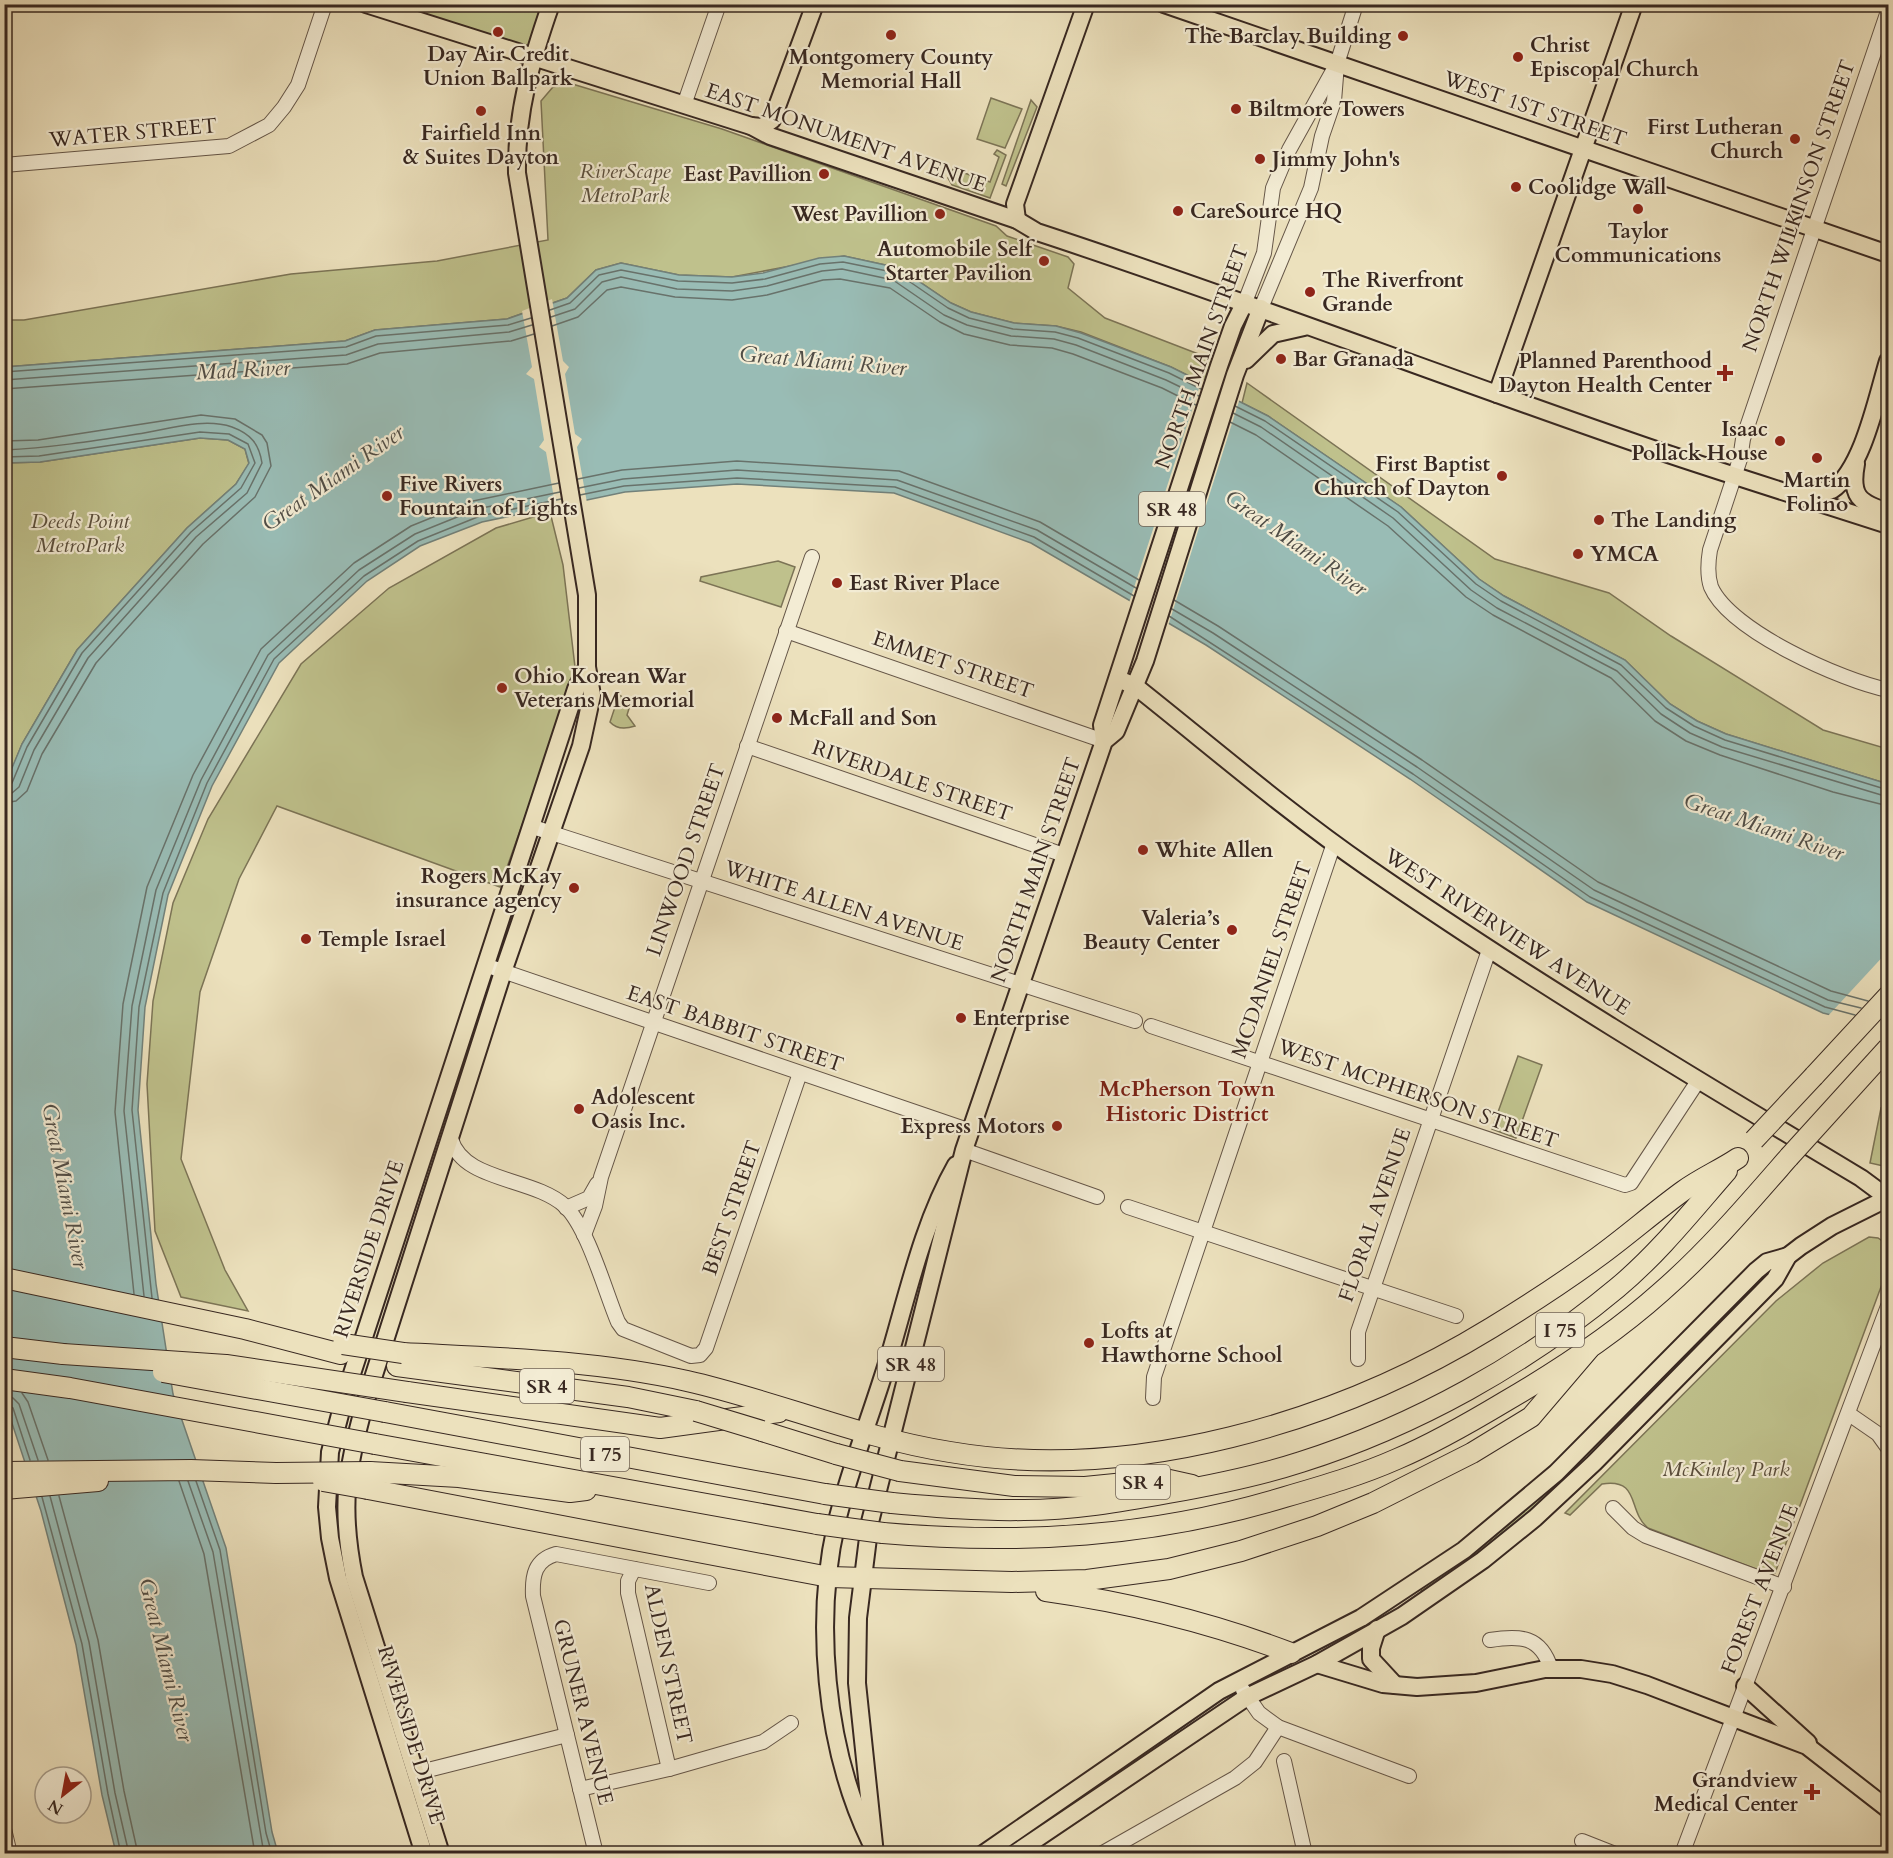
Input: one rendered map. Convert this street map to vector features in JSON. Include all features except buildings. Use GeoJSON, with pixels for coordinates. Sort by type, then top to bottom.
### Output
{"type":"FeatureCollection","features":[{"type":"Feature","properties":{"kind":"highway","name":"I 75"},"geometry":{"type":"LineString","coordinates":[[4,1347],[63,1354],[825,1494],[892,1503],[1024,1510],[1129,1501],[1200,1487],[1303,1462],[1431,1409],[1523,1357],[1617,1288],[1652,1256],[1754,1140],[1888,996]]}},
{"type":"Feature","properties":{"kind":"highway","name":"I 75"},"geometry":{"type":"LineString","coordinates":[[4,1379],[70,1388],[817,1524],[883,1533],[968,1539],[1053,1538],[1114,1533],[1226,1515],[1327,1486],[1399,1458],[1489,1411],[1589,1349],[1663,1291],[1729,1225],[1888,1048]]}},
{"type":"Feature","properties":{"kind":"highway"},"geometry":{"type":"LineString","coordinates":[[4,1278],[400,1360],[541,1361],[621,1369],[688,1382],[892,1440],[950,1452],[1009,1460],[1057,1462],[1157,1452],[1235,1435],[1348,1400],[1489,1330],[1600,1256],[1688,1187],[1738,1158]]}},
{"type":"Feature","properties":{"kind":"highway"},"geometry":{"type":"LineString","coordinates":[[369,1481],[829,1577],[863,1580],[1012,1582],[1087,1580],[1169,1569],[1241,1551],[1332,1520],[1433,1473],[1530,1417],[1589,1349]]}},
{"type":"Feature","properties":{"kind":"highway"},"geometry":{"type":"LineString","coordinates":[[63,1354],[226,1365],[660,1428],[772,1412],[796,1413]]}},
{"type":"Feature","properties":{"kind":"highway","name":"SR 4"},"geometry":{"type":"LineString","coordinates":[[400,1360],[628,1397],[696,1412],[900,1472],[1014,1486],[1085,1487],[1165,1479],[1200,1487]]}},
{"type":"Feature","properties":{"kind":"highway"},"geometry":{"type":"LineString","coordinates":[[4,1472],[191,1470],[276,1473],[369,1481],[459,1478],[570,1492],[613,1488]]}},
{"type":"Feature","properties":{"kind":"highway"},"geometry":{"type":"LineString","coordinates":[[4,1489],[122,1479],[191,1470]]}},
{"type":"Feature","properties":{"kind":"highway"},"geometry":{"type":"LineString","coordinates":[[1012,1582],[1027,1589],[1113,1601],[1177,1615],[1237,1633],[1291,1653]]}},
{"type":"Feature","properties":{"kind":"main road","name":"EAST MONUMENT AVENUE"},"geometry":{"type":"LineString","coordinates":[[366,4],[751,126],[770,136],[1017,220],[1037,232],[1253,305],[1305,327],[1735,476],[1888,525]]}},
{"type":"Feature","properties":{"kind":"main road","name":"RIVERSIDE DRIVE"},"geometry":{"type":"LineString","coordinates":[[441,1854],[354,1576],[347,1537],[346,1482],[350,1454],[365,1403],[503,972],[552,834],[588,720],[592,695],[587,667],[588,615],[583,575],[526,239],[517,173],[517,130],[524,91],[551,4]]}},
{"type":"Feature","properties":{"kind":"main road"},"geometry":{"type":"LineString","coordinates":[[751,126],[762,127],[772,120],[815,4]]}},
{"type":"Feature","properties":{"kind":"main road"},"geometry":{"type":"LineString","coordinates":[[1017,220],[1015,204],[1086,4]]}},
{"type":"Feature","properties":{"kind":"main road","name":"WEST 1ST STREET"},"geometry":{"type":"LineString","coordinates":[[1164,4],[1888,254]]}},
{"type":"Feature","properties":{"kind":"main road"},"geometry":{"type":"LineString","coordinates":[[1497,394],[1634,4]]}},
{"type":"Feature","properties":{"kind":"main road","name":"NORTH MAIN STREET"},"geometry":{"type":"LineString","coordinates":[[870,1852],[857,1683],[858,1618],[870,1522],[964,1150],[1104,741],[1102,725],[1219,366],[1233,326],[1253,305]]}},
{"type":"Feature","properties":{"kind":"main road","name":"NORTH MAIN STREET"},"geometry":{"type":"LineString","coordinates":[[1104,741],[1116,731],[1145,661],[1236,373],[1253,305]]}},
{"type":"Feature","properties":{"kind":"main road","name":"SR 48"},"geometry":{"type":"LineString","coordinates":[[1236,373],[1267,338],[1282,330],[1305,327]]}},
{"type":"Feature","properties":{"kind":"main road"},"geometry":{"type":"LineString","coordinates":[[1888,361],[1858,454],[1853,480],[1857,495],[1871,507],[1888,512]]}},
{"type":"Feature","properties":{"kind":"main road"},"geometry":{"type":"LineString","coordinates":[[1787,492],[1832,490],[1839,485],[1858,454]]}},
{"type":"Feature","properties":{"kind":"main road","name":"RIVERSIDE DRIVE"},"geometry":{"type":"LineString","coordinates":[[424,1854],[338,1578],[330,1538],[327,1481],[330,1452],[346,1392],[485,965],[533,827],[576,689],[587,667]]}},
{"type":"Feature","properties":{"kind":"main road","name":"WEST RIVERVIEW AVENUE"},"geometry":{"type":"LineString","coordinates":[[1118,679],[1135,686],[1334,843],[1489,950],[1698,1081],[1861,1178],[1888,1198]]}},
{"type":"Feature","properties":{"kind":"main road","name":"NORTH MAIN STREET"},"geometry":{"type":"LineString","coordinates":[[870,1852],[840,1758],[830,1704],[826,1632],[829,1577],[838,1518],[926,1238],[944,1187],[964,1150]]}},
{"type":"Feature","properties":{"kind":"main road"},"geometry":{"type":"LineString","coordinates":[[982,1854],[1237,1681],[1338,1631],[1394,1598],[1487,1533],[1584,1447],[1756,1271],[1767,1262],[1788,1256],[1832,1226],[1888,1198]]}},
{"type":"Feature","properties":{"kind":"main road"},"geometry":{"type":"LineString","coordinates":[[1014,1854],[1247,1697],[1317,1664],[1461,1576],[1543,1510],[1594,1463],[1775,1279],[1788,1256]]}},
{"type":"Feature","properties":{"kind":"main road"},"geometry":{"type":"LineString","coordinates":[[1377,1629],[1371,1648],[1371,1659],[1380,1672],[1396,1686]]}},
{"type":"Feature","properties":{"kind":"main road"},"geometry":{"type":"LineString","coordinates":[[1317,1664],[1396,1686],[1456,1686],[1551,1669],[1581,1669],[1612,1674],[1733,1717],[1807,1746],[1824,1757]]}},
{"type":"Feature","properties":{"kind":"main road"},"geometry":{"type":"LineString","coordinates":[[1745,1686],[1824,1757],[1888,1809]]}},
{"type":"Feature","properties":{"kind":"street","name":"WATER STREET"},"geometry":{"type":"LineString","coordinates":[[4,165],[229,146],[269,125],[284,107],[298,85],[325,4]]}},
{"type":"Feature","properties":{"kind":"street"},"geometry":{"type":"LineString","coordinates":[[684,105],[719,4]]}},
{"type":"Feature","properties":{"kind":"street","name":"NORTH MAIN STREET"},"geometry":{"type":"LineString","coordinates":[[1253,305],[1264,253],[1273,188],[1280,170],[1337,64],[1356,4]]}},
{"type":"Feature","properties":{"kind":"street","name":"NORTH WILKINSON STREET"},"geometry":{"type":"LineString","coordinates":[[1888,11],[1743,439],[1735,476],[1710,550],[1708,565],[1712,588],[1734,614],[1790,651],[1852,680],[1888,690]]}},
{"type":"Feature","properties":{"kind":"street","name":"NORTH MAIN STREET"},"geometry":{"type":"LineString","coordinates":[[1253,305],[1311,188],[1322,136],[1334,101],[1337,64]]}},
{"type":"Feature","properties":{"kind":"street","name":"LINWOOD STREET"},"geometry":{"type":"LineString","coordinates":[[584,1235],[595,1206],[601,1177],[812,557]]}},
{"type":"Feature","properties":{"kind":"street","name":"EMMET STREET"},"geometry":{"type":"LineString","coordinates":[[786,631],[1104,741]]}},
{"type":"Feature","properties":{"kind":"street","name":"RIVERDALE STREET"},"geometry":{"type":"LineString","coordinates":[[747,746],[1064,855]]}},
{"type":"Feature","properties":{"kind":"street","name":"WHITE ALLEN AVENUE"},"geometry":{"type":"LineString","coordinates":[[533,827],[1020,985]]}},
{"type":"Feature","properties":{"kind":"street","name":"MCDANIEL STREET"},"geometry":{"type":"LineString","coordinates":[[1153,1398],[1154,1377],[1334,843]]}},
{"type":"Feature","properties":{"kind":"street","name":"FLORAL AVENUE"},"geometry":{"type":"LineString","coordinates":[[1358,1359],[1358,1332],[1372,1288],[1489,950]]}},
{"type":"Feature","properties":{"kind":"street","name":"EAST BABBIT STREET"},"geometry":{"type":"LineString","coordinates":[[485,965],[971,1131]]}},
{"type":"Feature","properties":{"kind":"street"},"geometry":{"type":"LineString","coordinates":[[1020,985],[1135,1021]]}},
{"type":"Feature","properties":{"kind":"street","name":"WEST MCPHERSON STREET"},"geometry":{"type":"LineString","coordinates":[[1151,1026],[1620,1184],[1630,1183],[1698,1081]]}},
{"type":"Feature","properties":{"kind":"street","name":"BEST STREET"},"geometry":{"type":"LineString","coordinates":[[584,1235],[618,1323],[623,1329],[630,1334],[691,1356],[700,1355],[706,1348],[800,1073]]}},
{"type":"Feature","properties":{"kind":"street"},"geometry":{"type":"LineString","coordinates":[[451,1139],[454,1150],[465,1162],[479,1170],[534,1187],[566,1208],[584,1235]]}},
{"type":"Feature","properties":{"kind":"street"},"geometry":{"type":"LineString","coordinates":[[964,1150],[1097,1197]]}},
{"type":"Feature","properties":{"kind":"street","name":"LINWOOD STREET"},"geometry":{"type":"LineString","coordinates":[[566,1208],[589,1198],[601,1177]]}},
{"type":"Feature","properties":{"kind":"street"},"geometry":{"type":"LineString","coordinates":[[1128,1207],[1456,1316]]}},
{"type":"Feature","properties":{"kind":"street","name":"FOREST AVENUE"},"geometry":{"type":"LineString","coordinates":[[1682,1854],[1888,1306]]}},
{"type":"Feature","properties":{"kind":"street"},"geometry":{"type":"LineString","coordinates":[[1849,1414],[1878,1434],[1888,1448]]}},
{"type":"Feature","properties":{"kind":"street"},"geometry":{"type":"LineString","coordinates":[[1613,1508],[1633,1528],[1646,1536],[1784,1587]]}},
{"type":"Feature","properties":{"kind":"street","name":"ALDEN STREET"},"geometry":{"type":"LineString","coordinates":[[534,1580],[536,1567],[543,1557],[556,1554],[709,1583]]}},
{"type":"Feature","properties":{"kind":"street","name":"ALDEN STREET"},"geometry":{"type":"LineString","coordinates":[[634,1569],[628,1581],[628,1593],[669,1769]]}},
{"type":"Feature","properties":{"kind":"street","name":"GRUNER AVENUE"},"geometry":{"type":"LineString","coordinates":[[534,1580],[533,1596],[596,1854]]}},
{"type":"Feature","properties":{"kind":"street"},"geometry":{"type":"LineString","coordinates":[[1490,1640],[1518,1638],[1537,1644],[1547,1655],[1551,1669]]}},
{"type":"Feature","properties":{"kind":"street"},"geometry":{"type":"LineString","coordinates":[[1291,1653],[1317,1664]]}},
{"type":"Feature","properties":{"kind":"street"},"geometry":{"type":"LineString","coordinates":[[1237,1681],[1265,1719],[1278,1727],[1409,1776]]}},
{"type":"Feature","properties":{"kind":"street"},"geometry":{"type":"LineString","coordinates":[[580,1789],[669,1769],[762,1742],[791,1723]]}},
{"type":"Feature","properties":{"kind":"street"},"geometry":{"type":"LineString","coordinates":[[1101,1854],[1235,1778],[1255,1761],[1278,1727]]}},
{"type":"Feature","properties":{"kind":"street"},"geometry":{"type":"LineString","coordinates":[[416,1773],[567,1736]]}},
{"type":"Feature","properties":{"kind":"street"},"geometry":{"type":"LineString","coordinates":[[1284,1761],[1305,1854]]}},
{"type":"Feature","properties":{"kind":"street"},"geometry":{"type":"LineString","coordinates":[[4,1829],[10,1854]]}},
{"type":"Feature","properties":{"kind":"street"},"geometry":{"type":"LineString","coordinates":[[1582,1841],[1615,1854]]}},
{"type":"Feature","properties":{"kind":"green space","name":"Day Air Credit Union Ballpark"},"geometry":{"type":"Polygon","coordinates":[[[372,5],[552,5],[534,59],[372,5]]]}},
{"type":"Feature","properties":{"kind":"green space","name":"RiverScape MetroPark"},"geometry":{"type":"Polygon","coordinates":[[[569,83],[722,129],[996,226],[1007,236],[1068,257],[1074,264],[1068,288],[1105,318],[1214,360],[1207,385],[1171,367],[1081,332],[1056,326],[1014,323],[971,312],[951,303],[899,268],[844,256],[732,277],[679,275],[621,263],[596,270],[567,298],[507,319],[375,330],[345,341],[5,367],[5,320],[24,320],[291,274],[437,261],[548,240],[541,101],[553,87],[569,83]]]}},
{"type":"Feature","properties":{"kind":"green space"},"geometry":{"type":"Polygon","coordinates":[[[991,98],[1022,109],[1005,148],[977,139],[991,98]]]}},
{"type":"Feature","properties":{"kind":"green space"},"geometry":{"type":"Polygon","coordinates":[[[1031,100],[1037,107],[1006,186],[1002,184],[1031,100]]]}},
{"type":"Feature","properties":{"kind":"green space"},"geometry":{"type":"Polygon","coordinates":[[[997,150],[1006,155],[990,198],[952,185],[948,178],[953,169],[990,182],[999,157],[994,154],[997,150]]]}},
{"type":"Feature","properties":{"kind":"green space"},"geometry":{"type":"Polygon","coordinates":[[[1247,383],[1495,559],[1609,593],[1671,636],[1823,730],[1888,749],[1888,784],[1726,734],[1697,721],[1670,704],[1625,660],[1504,596],[1479,579],[1401,507],[1268,416],[1242,403],[1247,383]]]}},
{"type":"Feature","properties":{"kind":"green space","name":"Deeds Point MetroPark"},"geometry":{"type":"Polygon","coordinates":[[[200,438],[228,440],[245,449],[249,464],[236,484],[187,528],[77,650],[22,744],[5,787],[5,463],[40,462],[200,438]]]}},
{"type":"Feature","properties":{"kind":"green space"},"geometry":{"type":"Polygon","coordinates":[[[550,512],[563,565],[575,667],[566,701],[500,887],[277,806],[239,879],[200,992],[181,1159],[225,1270],[248,1311],[181,1297],[155,1231],[147,1084],[153,1001],[173,903],[208,819],[301,664],[389,588],[496,528],[550,512]]]}},
{"type":"Feature","properties":{"kind":"green space"},"geometry":{"type":"Polygon","coordinates":[[[778,561],[795,567],[781,607],[700,581],[701,577],[778,561]]]}},
{"type":"Feature","properties":{"kind":"green space"},"geometry":{"type":"Polygon","coordinates":[[[619,695],[631,702],[627,715],[635,726],[622,728],[610,722],[619,695]]]}},
{"type":"Feature","properties":{"kind":"green space"},"geometry":{"type":"Polygon","coordinates":[[[1518,1056],[1542,1065],[1516,1138],[1492,1129],[1518,1056]]]}},
{"type":"Feature","properties":{"kind":"green space"},"geometry":{"type":"Polygon","coordinates":[[[1881,1108],[1888,1110],[1888,1167],[1870,1163],[1881,1108]]]}},
{"type":"Feature","properties":{"kind":"green space","name":"McKinley Park"},"geometry":{"type":"Polygon","coordinates":[[[1869,1237],[1878,1238],[1888,1245],[1888,1268],[1775,1573],[1772,1575],[1648,1528],[1637,1513],[1628,1491],[1623,1486],[1614,1483],[1602,1484],[1570,1515],[1565,1513],[1776,1301],[1823,1263],[1869,1237]]]}},
{"type":"Feature","properties":{"kind":"green space"},"geometry":{"type":"Polygon","coordinates":[[[1769,1268],[1773,1270],[1568,1480],[1491,1546],[1422,1593],[1421,1588],[1516,1517],[1603,1438],[1769,1268]]]}},
{"type":"Feature","properties":{"kind":"water"},"geometry":{"type":"Polygon","coordinates":[[[844,256],[899,268],[951,303],[971,312],[1014,323],[1056,326],[1081,333],[1171,367],[1207,385],[1268,416],[1401,507],[1479,579],[1504,596],[1625,660],[1670,704],[1697,721],[1726,734],[1888,784],[1888,1029],[1823,1013],[1587,902],[1410,779],[1206,645],[1031,543],[894,493],[737,484],[625,492],[482,522],[420,546],[367,581],[279,663],[212,786],[168,895],[145,1007],[138,1110],[156,1284],[173,1394],[226,1548],[272,1832],[278,1853],[116,1853],[102,1795],[76,1645],[41,1511],[5,1402],[4,787],[22,744],[77,650],[187,528],[236,484],[249,463],[245,449],[228,440],[200,438],[40,462],[5,463],[5,367],[345,341],[375,330],[507,319],[567,298],[596,270],[621,263],[679,275],[732,277],[763,273],[819,258],[844,256]]]}},
{"type":"Feature","properties":{"kind":"pier"},"geometry":{"type":"Polygon","coordinates":[[[552,299],[563,361],[569,367],[565,374],[575,434],[582,439],[577,447],[587,503],[556,510],[546,452],[539,447],[544,440],[534,379],[526,374],[532,367],[522,311],[552,299]]]}},
{"type":"Feature","properties":{"kind":"pier"},"geometry":{"type":"Polygon","coordinates":[[[1202,379],[1240,398],[1168,626],[1129,603],[1202,379]]]}},
{"type":"Feature","properties":{"kind":"pier"},"geometry":{"type":"Polygon","coordinates":[[[1888,951],[1888,1032],[1827,1017],[1888,951]]]}},
{"type":"Feature","properties":{"kind":"place","name":"Day Air Credit Union Ballpark"},"geometry":{"type":"Point","coordinates":[498,32]}},
{"type":"Feature","properties":{"kind":"place","name":"Montgomery County Memorial Hall"},"geometry":{"type":"Point","coordinates":[891,35]}},
{"type":"Feature","properties":{"kind":"place","name":"The Barclay Building"},"geometry":{"type":"Point","coordinates":[1403,36]}},
{"type":"Feature","properties":{"kind":"place","name":"Christ Episcopal Church"},"geometry":{"type":"Point","coordinates":[1518,57]}},
{"type":"Feature","properties":{"kind":"place","name":"Biltmore Towers"},"geometry":{"type":"Point","coordinates":[1236,109]}},
{"type":"Feature","properties":{"kind":"place","name":"Fairfield Inn & Suites Dayton"},"geometry":{"type":"Point","coordinates":[481,111]}},
{"type":"Feature","properties":{"kind":"place","name":"First Lutheran Church"},"geometry":{"type":"Point","coordinates":[1795,139]}},
{"type":"Feature","properties":{"kind":"place","name":"Jimmy John's"},"geometry":{"type":"Point","coordinates":[1260,159]}},
{"type":"Feature","properties":{"kind":"place","name":"East Pavillion"},"geometry":{"type":"Point","coordinates":[824,174]}},
{"type":"Feature","properties":{"kind":"place","name":"Coolidge Wall"},"geometry":{"type":"Point","coordinates":[1516,187]}},
{"type":"Feature","properties":{"kind":"place","name":"Taylor Communications"},"geometry":{"type":"Point","coordinates":[1638,209]}},
{"type":"Feature","properties":{"kind":"place","name":"CareSource HQ"},"geometry":{"type":"Point","coordinates":[1178,211]}},
{"type":"Feature","properties":{"kind":"place","name":"West Pavillion"},"geometry":{"type":"Point","coordinates":[940,214]}},
{"type":"Feature","properties":{"kind":"place","name":"Automobile Self Starter Pavilion"},"geometry":{"type":"Point","coordinates":[1044,261]}},
{"type":"Feature","properties":{"kind":"place","name":"The Riverfront Grande"},"geometry":{"type":"Point","coordinates":[1310,292]}},
{"type":"Feature","properties":{"kind":"place","name":"Bar Granada"},"geometry":{"type":"Point","coordinates":[1281,359]}},
{"type":"Feature","properties":{"kind":"place","name":"Planned Parenthood Dayton Health Center"},"geometry":{"type":"Point","coordinates":[1725,373]}},
{"type":"Feature","properties":{"kind":"place","name":"Isaac Pollack House"},"geometry":{"type":"Point","coordinates":[1780,441]}},
{"type":"Feature","properties":{"kind":"place","name":"Martin Folino"},"geometry":{"type":"Point","coordinates":[1817,458]}},
{"type":"Feature","properties":{"kind":"place","name":"First Baptist Church of Dayton"},"geometry":{"type":"Point","coordinates":[1502,476]}},
{"type":"Feature","properties":{"kind":"place","name":"Five Rivers Fountain of Lights"},"geometry":{"type":"Point","coordinates":[387,496]}},
{"type":"Feature","properties":{"kind":"place","name":"The Landing"},"geometry":{"type":"Point","coordinates":[1599,520]}},
{"type":"Feature","properties":{"kind":"place","name":"YMCA"},"geometry":{"type":"Point","coordinates":[1578,554]}},
{"type":"Feature","properties":{"kind":"place","name":"East River Place"},"geometry":{"type":"Point","coordinates":[837,583]}},
{"type":"Feature","properties":{"kind":"place","name":"Ohio Korean War Veterans Memorial"},"geometry":{"type":"Point","coordinates":[502,688]}},
{"type":"Feature","properties":{"kind":"place","name":"McFall and Son"},"geometry":{"type":"Point","coordinates":[777,718]}},
{"type":"Feature","properties":{"kind":"place","name":"White Allen"},"geometry":{"type":"Point","coordinates":[1143,850]}},
{"type":"Feature","properties":{"kind":"place","name":"Rogers McKay insurance agency"},"geometry":{"type":"Point","coordinates":[574,888]}},
{"type":"Feature","properties":{"kind":"place","name":"Valeria’s Beauty Center"},"geometry":{"type":"Point","coordinates":[1232,930]}},
{"type":"Feature","properties":{"kind":"place","name":"Temple Israel"},"geometry":{"type":"Point","coordinates":[306,939]}},
{"type":"Feature","properties":{"kind":"place","name":"Enterprise"},"geometry":{"type":"Point","coordinates":[961,1018]}},
{"type":"Feature","properties":{"kind":"place","name":"Adolescent Oasis Inc."},"geometry":{"type":"Point","coordinates":[579,1109]}},
{"type":"Feature","properties":{"kind":"place","name":"Express Motors"},"geometry":{"type":"Point","coordinates":[1057,1126]}},
{"type":"Feature","properties":{"kind":"place","name":"Lofts at Hawthorne School"},"geometry":{"type":"Point","coordinates":[1089,1343]}},
{"type":"Feature","properties":{"kind":"place","name":"Grandview Medical Center"},"geometry":{"type":"Point","coordinates":[1812,1792]}},
{"type":"Feature","properties":{"kind":"district","name":"McPherson Town Historic District"},"geometry":{"type":"Point","coordinates":[1187,1102]}},
{"type":"Feature","properties":{"kind":"water label","name":"Great Miami River"},"geometry":{"type":"Point","coordinates":[823,361]}},
{"type":"Feature","properties":{"kind":"water label","name":"Mad River"},"geometry":{"type":"Point","coordinates":[243,370]}},
{"type":"Feature","properties":{"kind":"water label","name":"Great Miami River"},"geometry":{"type":"Point","coordinates":[333,478]}},
{"type":"Feature","properties":{"kind":"water label","name":"Great Miami River"},"geometry":{"type":"Point","coordinates":[1296,543]}},
{"type":"Feature","properties":{"kind":"water label","name":"Great Miami River"},"geometry":{"type":"Point","coordinates":[1764,827]}},
{"type":"Feature","properties":{"kind":"water label","name":"Great Miami River"},"geometry":{"type":"Point","coordinates":[65,1186]}},
{"type":"Feature","properties":{"kind":"water label","name":"Great Miami River"},"geometry":{"type":"Point","coordinates":[166,1660]}}]}
